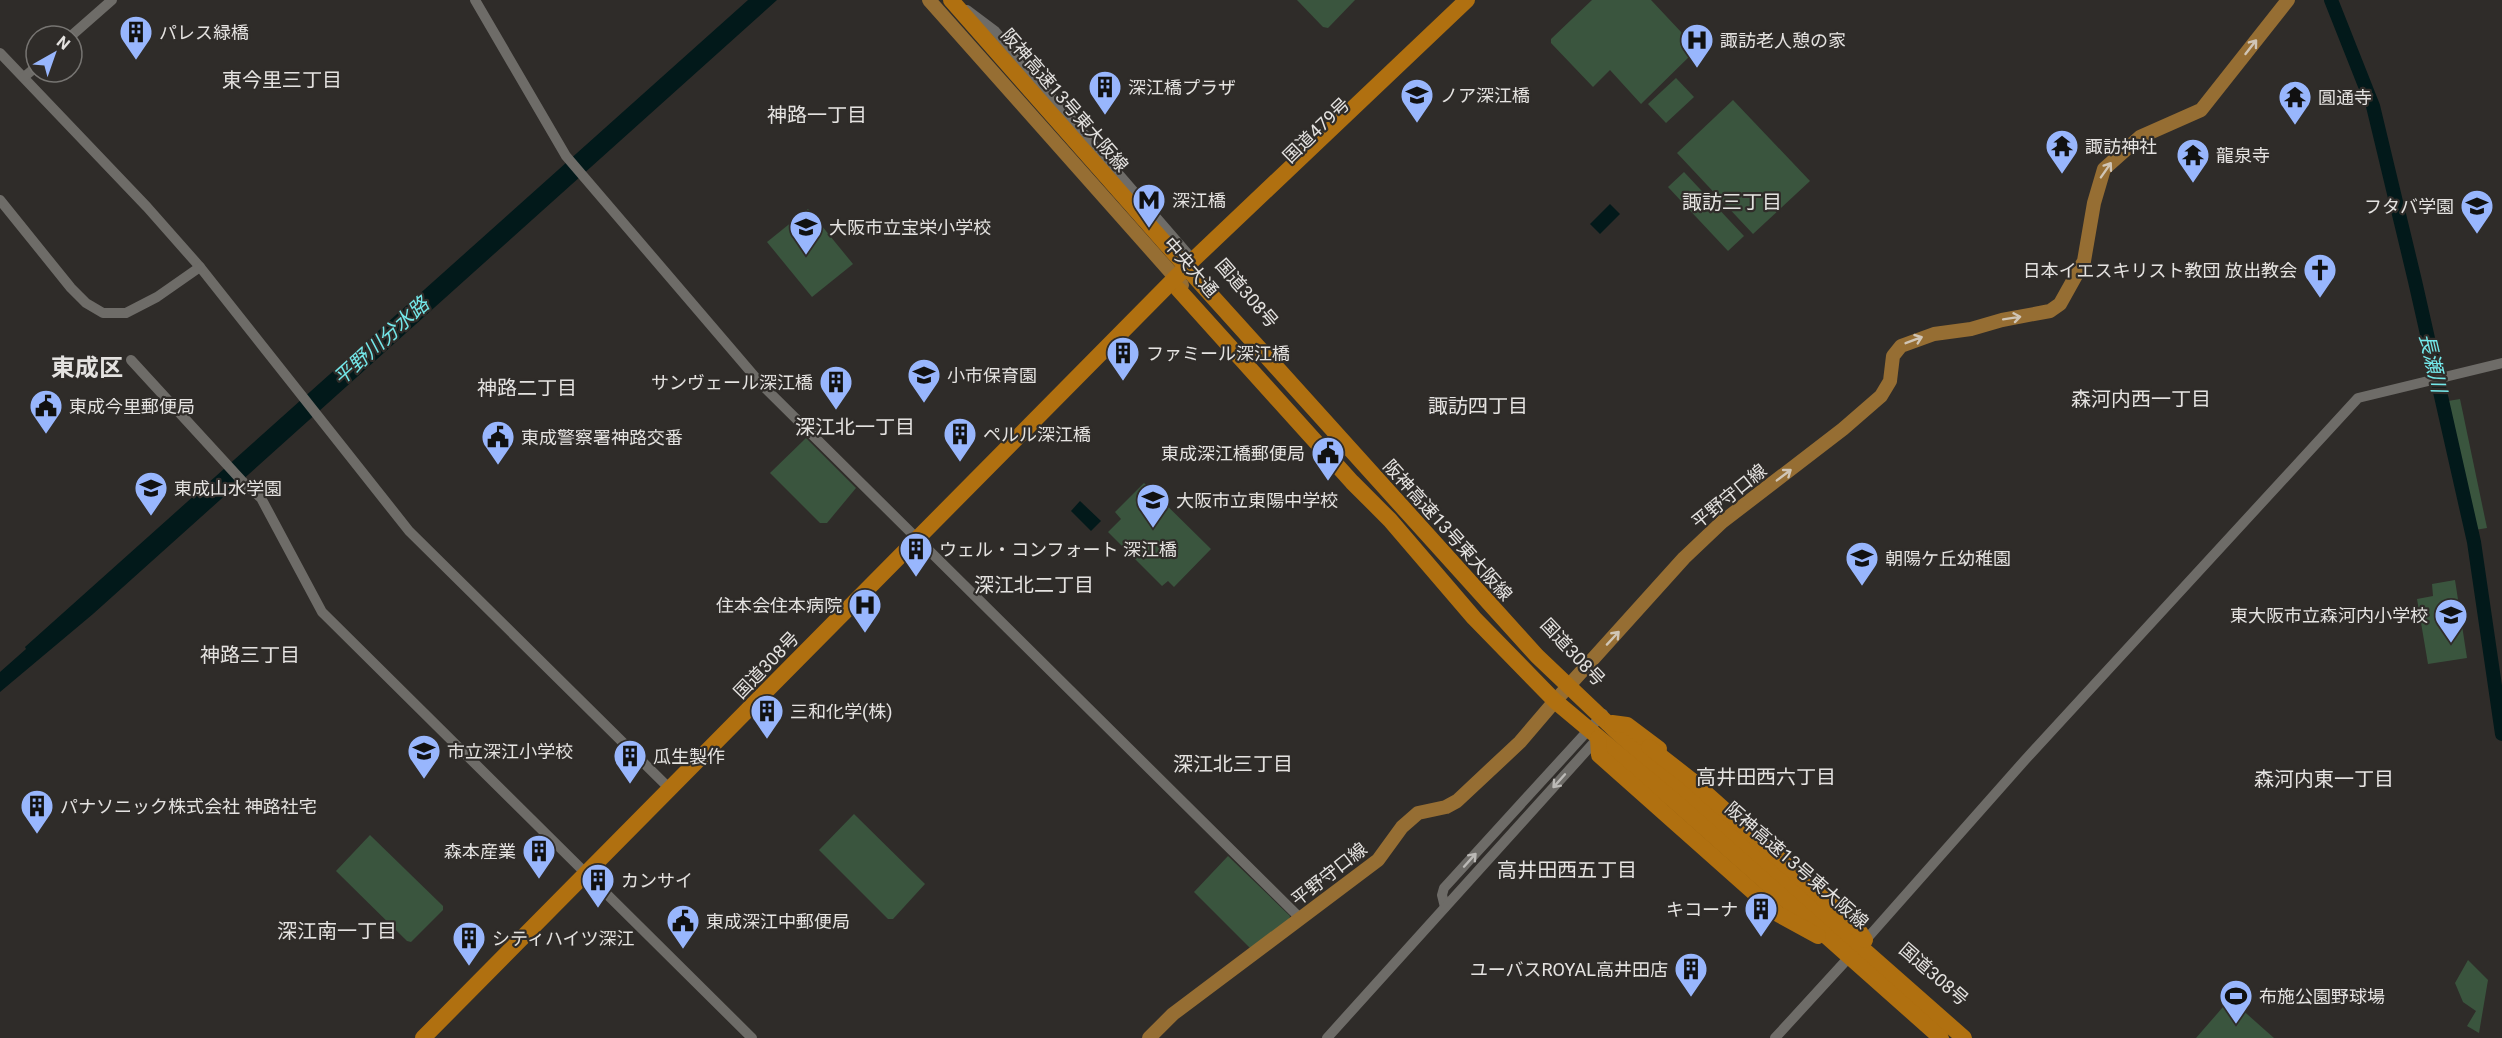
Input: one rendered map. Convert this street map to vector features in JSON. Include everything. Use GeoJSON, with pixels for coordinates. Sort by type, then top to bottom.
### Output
{"type":"FeatureCollection","features":[{"type":"Feature","properties":{"kind":"highway","name":"阪神高速13号東大阪線"},"geometry":{"type":"LineString","coordinates":[[938,0],[1462,591],[1579,713],[1947,1038]]}},
{"type":"Feature","properties":{"kind":"highway","name":"阪神高速13号東大阪線"},"geometry":{"type":"LineString","coordinates":[[951,0],[1202,285],[1537,656],[1619,734],[1964,1038]]}},
{"type":"Feature","properties":{"kind":"highway","name":"国道479号"},"geometry":{"type":"LineString","coordinates":[[1196,264],[1467,0]]}},
{"type":"Feature","properties":{"kind":"highway","name":"国道479号"},"geometry":{"type":"LineString","coordinates":[[1196,264],[1481,0]]}},
{"type":"Feature","properties":{"kind":"highway","name":"国道308号"},"geometry":{"type":"LineString","coordinates":[[423,1038],[589,877],[1196,264],[1352,438],[1406,504],[1608,718],[1798,886],[1865,940],[1977,1038]]}},
{"type":"Feature","properties":{"kind":"highway"},"geometry":{"type":"LineString","coordinates":[[1175,285],[1352,482],[1390,520],[1474,618],[1555,701],[1835,943],[1941,1038]]}},
{"type":"Feature","properties":{"kind":"highway","name":"国道308号"},"geometry":{"type":"LineString","coordinates":[[438,1038],[669,788],[921,542]]}},
{"type":"Feature","properties":{"kind":"highway"},"geometry":{"type":"LineString","coordinates":[[1462,591],[1500,638],[1610,757],[1800,922],[1835,943]]}},
{"type":"Feature","properties":{"kind":"highway"},"geometry":{"type":"LineString","coordinates":[[1537,656],[1593,704],[1690,779],[1858,929],[1865,940]]}},
{"type":"Feature","properties":{"kind":"highway"},"geometry":{"type":"LineString","coordinates":[[1608,718],[1627,725],[1688,772],[1790,858],[1824,899]]}},
{"type":"Feature","properties":{"kind":"main road","name":"中央大通"},"geometry":{"type":"LineString","coordinates":[[929,0],[1390,520]]}},
{"type":"Feature","properties":{"kind":"main road","name":"平野守口線"},"geometry":{"type":"LineString","coordinates":[[1149,1038],[1173,1014],[1378,860],[1410,819],[1426,810],[1451,805],[1471,789],[1534,728],[1555,701],[1684,558],[1722,522],[1843,429],[1881,396],[1890,381],[1893,356],[1901,346],[1934,334],[2050,311],[2060,304],[2084,261],[2094,202],[2104,169],[2140,137],[2201,110],[2288,0]]}},
{"type":"Feature","properties":{"kind":"main road","name":"中央大通"},"geometry":{"type":"LineString","coordinates":[[963,5],[1406,504]]}},
{"type":"Feature","properties":{"kind":"street"},"geometry":{"type":"LineString","coordinates":[[84,25],[112,0]]}},
{"type":"Feature","properties":{"kind":"street"},"geometry":{"type":"LineString","coordinates":[[475,0],[568,158],[762,385],[1289,907],[1297,915],[1298,921]]}},
{"type":"Feature","properties":{"kind":"street"},"geometry":{"type":"LineString","coordinates":[[963,5],[995,31],[1196,264]]}},
{"type":"Feature","properties":{"kind":"street"},"geometry":{"type":"LineString","coordinates":[[952,26],[976,59],[1175,285]]}},
{"type":"Feature","properties":{"kind":"street"},"geometry":{"type":"LineString","coordinates":[[0,53],[24,77]]}},
{"type":"Feature","properties":{"kind":"street"},"geometry":{"type":"LineString","coordinates":[[31,84],[147,207],[200,267],[409,531],[669,788]]}},
{"type":"Feature","properties":{"kind":"street"},"geometry":{"type":"LineString","coordinates":[[0,201],[71,288],[86,303],[103,313],[126,313],[157,297],[200,267]]}},
{"type":"Feature","properties":{"kind":"street"},"geometry":{"type":"LineString","coordinates":[[131,360],[242,481],[261,498],[322,612],[752,1038]]}},
{"type":"Feature","properties":{"kind":"street"},"geometry":{"type":"LineString","coordinates":[[1775,1038],[2358,398],[2502,363]]}},
{"type":"Feature","properties":{"kind":"street"},"geometry":{"type":"LineString","coordinates":[[1327,1038],[1445,907],[1608,718]]}},
{"type":"Feature","properties":{"kind":"green space"},"geometry":{"type":"Polygon","coordinates":[[[1297,0],[1355,0],[1328,28],[1323,27],[1297,0]]]}},
{"type":"Feature","properties":{"kind":"green space"},"geometry":{"type":"Polygon","coordinates":[[[1592,0],[1651,0],[1697,49],[1641,104],[1610,70],[1593,87],[1551,43],[1551,39],[1592,0]]]}},
{"type":"Feature","properties":{"kind":"green space"},"geometry":{"type":"Polygon","coordinates":[[[1676,78],[1694,97],[1666,123],[1648,104],[1676,78]]]}},
{"type":"Feature","properties":{"kind":"green space"},"geometry":{"type":"Polygon","coordinates":[[[1733,100],[1810,181],[1753,234],[1677,153],[1733,100]]]}},
{"type":"Feature","properties":{"kind":"green space"},"geometry":{"type":"Polygon","coordinates":[[[1684,172],[1744,236],[1728,251],[1668,187],[1684,172]]]}},
{"type":"Feature","properties":{"kind":"green space"},"geometry":{"type":"Polygon","coordinates":[[[808,209],[853,264],[812,297],[767,242],[808,209]]]}},
{"type":"Feature","properties":{"kind":"green space"},"geometry":{"type":"Polygon","coordinates":[[[2460,399],[2487,528],[2475,530],[2448,401],[2460,399]]]}},
{"type":"Feature","properties":{"kind":"green space"},"geometry":{"type":"Polygon","coordinates":[[[806,438],[856,488],[827,523],[820,523],[770,473],[806,438]]]}},
{"type":"Feature","properties":{"kind":"green space"},"geometry":{"type":"Polygon","coordinates":[[[1144,483],[1211,549],[1174,587],[1168,581],[1162,586],[1108,532],[1121,519],[1115,512],[1144,483]]]}},
{"type":"Feature","properties":{"kind":"green space"},"geometry":{"type":"Polygon","coordinates":[[[2455,580],[2467,658],[2428,664],[2417,599],[2433,596],[2432,584],[2455,580]]]}},
{"type":"Feature","properties":{"kind":"green space"},"geometry":{"type":"Polygon","coordinates":[[[854,814],[925,884],[893,919],[888,919],[819,850],[854,814]]]}},
{"type":"Feature","properties":{"kind":"green space"},"geometry":{"type":"Polygon","coordinates":[[[370,835],[443,906],[443,910],[411,942],[407,941],[336,871],[370,835]]]}},
{"type":"Feature","properties":{"kind":"green space"},"geometry":{"type":"Polygon","coordinates":[[[1228,856],[1290,916],[1289,922],[1250,948],[1194,892],[1228,856]]]}},
{"type":"Feature","properties":{"kind":"green space"},"geometry":{"type":"Polygon","coordinates":[[[2468,960],[2488,980],[2479,1033],[2467,1026],[2476,1011],[2463,1002],[2455,983],[2468,960]]]}},
{"type":"Feature","properties":{"kind":"green space","name":"布施公園野球場"},"geometry":{"type":"Polygon","coordinates":[[[2230,999],[2274,1038],[2196,1038],[2230,999]]]}},
{"type":"Feature","properties":{"kind":"water","name":"平野川分水路"},"geometry":{"type":"Polygon","coordinates":[[[748,0],[777,0],[93,614],[0,692],[0,672],[26,649],[25,647],[748,0]]]}},
{"type":"Feature","properties":{"kind":"water"},"geometry":{"type":"Polygon","coordinates":[[[1610,204],[1620,214],[1600,234],[1590,224],[1610,204]]]}},
{"type":"Feature","properties":{"kind":"water"},"geometry":{"type":"Polygon","coordinates":[[[1080,501],[1101,521],[1091,531],[1071,511],[1080,501]]]}},
{"type":"Feature","properties":{"kind":"waterway","name":"長瀬川"},"geometry":{"type":"LineString","coordinates":[[2331,0],[2373,106],[2415,281],[2474,542],[2502,734]]}},
{"type":"Feature","properties":{"kind":"place","name":"パレス緑橋"},"geometry":{"type":"Point","coordinates":[136,61]}},
{"type":"Feature","properties":{"kind":"place","name":"諏訪老人憩の家"},"geometry":{"type":"Point","coordinates":[1697,69]}},
{"type":"Feature","properties":{"kind":"place","name":"深江橋プラザ"},"geometry":{"type":"Point","coordinates":[1105,116]}},
{"type":"Feature","properties":{"kind":"place","name":"ノア深江橋"},"geometry":{"type":"Point","coordinates":[1417,124]}},
{"type":"Feature","properties":{"kind":"place","name":"圓通寺"},"geometry":{"type":"Point","coordinates":[2295,126]}},
{"type":"Feature","properties":{"kind":"place","name":"諏訪神社"},"geometry":{"type":"Point","coordinates":[2062,175]}},
{"type":"Feature","properties":{"kind":"place","name":"龍泉寺"},"geometry":{"type":"Point","coordinates":[2193,184]}},
{"type":"Feature","properties":{"kind":"place","name":"深江橋"},"geometry":{"type":"Point","coordinates":[1149,229]}},
{"type":"Feature","properties":{"kind":"place","name":"フタバ学園"},"geometry":{"type":"Point","coordinates":[2477,235]}},
{"type":"Feature","properties":{"kind":"place","name":"大阪市立宝栄小学校"},"geometry":{"type":"Point","coordinates":[806,256]}},
{"type":"Feature","properties":{"kind":"place","name":"日本イエスキリスト教団 放出教会"},"geometry":{"type":"Point","coordinates":[2320,299]}},
{"type":"Feature","properties":{"kind":"place","name":"ファミール深江橋"},"geometry":{"type":"Point","coordinates":[1123,382]}},
{"type":"Feature","properties":{"kind":"place","name":"小市保育園"},"geometry":{"type":"Point","coordinates":[924,404]}},
{"type":"Feature","properties":{"kind":"place","name":"サンヴェール深江橋"},"geometry":{"type":"Point","coordinates":[836,411]}},
{"type":"Feature","properties":{"kind":"place","name":"東成今里郵便局"},"geometry":{"type":"Point","coordinates":[46,435]}},
{"type":"Feature","properties":{"kind":"place","name":"ペルル深江橋"},"geometry":{"type":"Point","coordinates":[960,463]}},
{"type":"Feature","properties":{"kind":"place","name":"東成警察署神路交番"},"geometry":{"type":"Point","coordinates":[498,466]}},
{"type":"Feature","properties":{"kind":"place","name":"東成深江橋郵便局"},"geometry":{"type":"Point","coordinates":[1328,482]}},
{"type":"Feature","properties":{"kind":"place","name":"東成山水学園"},"geometry":{"type":"Point","coordinates":[151,517]}},
{"type":"Feature","properties":{"kind":"place","name":"大阪市立東陽中学校"},"geometry":{"type":"Point","coordinates":[1153,529]}},
{"type":"Feature","properties":{"kind":"place","name":"ウェル・コンフォート 深江橋"},"geometry":{"type":"Point","coordinates":[916,578]}},
{"type":"Feature","properties":{"kind":"place","name":"朝陽ケ丘幼稚園"},"geometry":{"type":"Point","coordinates":[1862,587]}},
{"type":"Feature","properties":{"kind":"place","name":"住本会住本病院"},"geometry":{"type":"Point","coordinates":[865,634]}},
{"type":"Feature","properties":{"kind":"place","name":"東大阪市立森河内小学校"},"geometry":{"type":"Point","coordinates":[2451,644]}},
{"type":"Feature","properties":{"kind":"place","name":"三和化学(株)"},"geometry":{"type":"Point","coordinates":[767,740]}},
{"type":"Feature","properties":{"kind":"place","name":"市立深江小学校"},"geometry":{"type":"Point","coordinates":[424,780]}},
{"type":"Feature","properties":{"kind":"place","name":"瓜生製作"},"geometry":{"type":"Point","coordinates":[630,785]}},
{"type":"Feature","properties":{"kind":"place","name":"パナソニック株式会社 神路社宅"},"geometry":{"type":"Point","coordinates":[37,835]}},
{"type":"Feature","properties":{"kind":"place","name":"森本産業"},"geometry":{"type":"Point","coordinates":[539,880]}},
{"type":"Feature","properties":{"kind":"place","name":"カンサイ"},"geometry":{"type":"Point","coordinates":[598,909]}},
{"type":"Feature","properties":{"kind":"place","name":"キコーナ"},"geometry":{"type":"Point","coordinates":[1761,938]}},
{"type":"Feature","properties":{"kind":"place","name":"東成深江中郵便局"},"geometry":{"type":"Point","coordinates":[683,950]}},
{"type":"Feature","properties":{"kind":"place","name":"シティハイツ深江"},"geometry":{"type":"Point","coordinates":[469,967]}},
{"type":"Feature","properties":{"kind":"place","name":"ユーバスROYAL高井田店"},"geometry":{"type":"Point","coordinates":[1691,998]}},
{"type":"Feature","properties":{"kind":"place","name":"布施公園野球場"},"geometry":{"type":"Point","coordinates":[2236,1025]}},
{"type":"Feature","properties":{"kind":"district","name":"東今里三丁目"},"geometry":{"type":"Point","coordinates":[282,80]}},
{"type":"Feature","properties":{"kind":"district","name":"神路一丁目"},"geometry":{"type":"Point","coordinates":[817,115]}},
{"type":"Feature","properties":{"kind":"district","name":"諏訪三丁目"},"geometry":{"type":"Point","coordinates":[1732,202]}},
{"type":"Feature","properties":{"kind":"district","name":"東成区"},"geometry":{"type":"Point","coordinates":[87,368]}},
{"type":"Feature","properties":{"kind":"district","name":"神路二丁目"},"geometry":{"type":"Point","coordinates":[527,388]}},
{"type":"Feature","properties":{"kind":"district","name":"森河内西一丁目"},"geometry":{"type":"Point","coordinates":[2141,399]}},
{"type":"Feature","properties":{"kind":"district","name":"諏訪四丁目"},"geometry":{"type":"Point","coordinates":[1478,406]}},
{"type":"Feature","properties":{"kind":"district","name":"深江北一丁目"},"geometry":{"type":"Point","coordinates":[855,427]}},
{"type":"Feature","properties":{"kind":"district","name":"深江北二丁目"},"geometry":{"type":"Point","coordinates":[1034,585]}},
{"type":"Feature","properties":{"kind":"district","name":"神路三丁目"},"geometry":{"type":"Point","coordinates":[250,655]}},
{"type":"Feature","properties":{"kind":"district","name":"深江北三丁目"},"geometry":{"type":"Point","coordinates":[1233,764]}},
{"type":"Feature","properties":{"kind":"district","name":"高井田西六丁目"},"geometry":{"type":"Point","coordinates":[1766,777]}},
{"type":"Feature","properties":{"kind":"district","name":"森河内東一丁目"},"geometry":{"type":"Point","coordinates":[2324,779]}},
{"type":"Feature","properties":{"kind":"district","name":"高井田西五丁目"},"geometry":{"type":"Point","coordinates":[1567,870]}},
{"type":"Feature","properties":{"kind":"district","name":"深江南一丁目"},"geometry":{"type":"Point","coordinates":[337,931]}}]}
